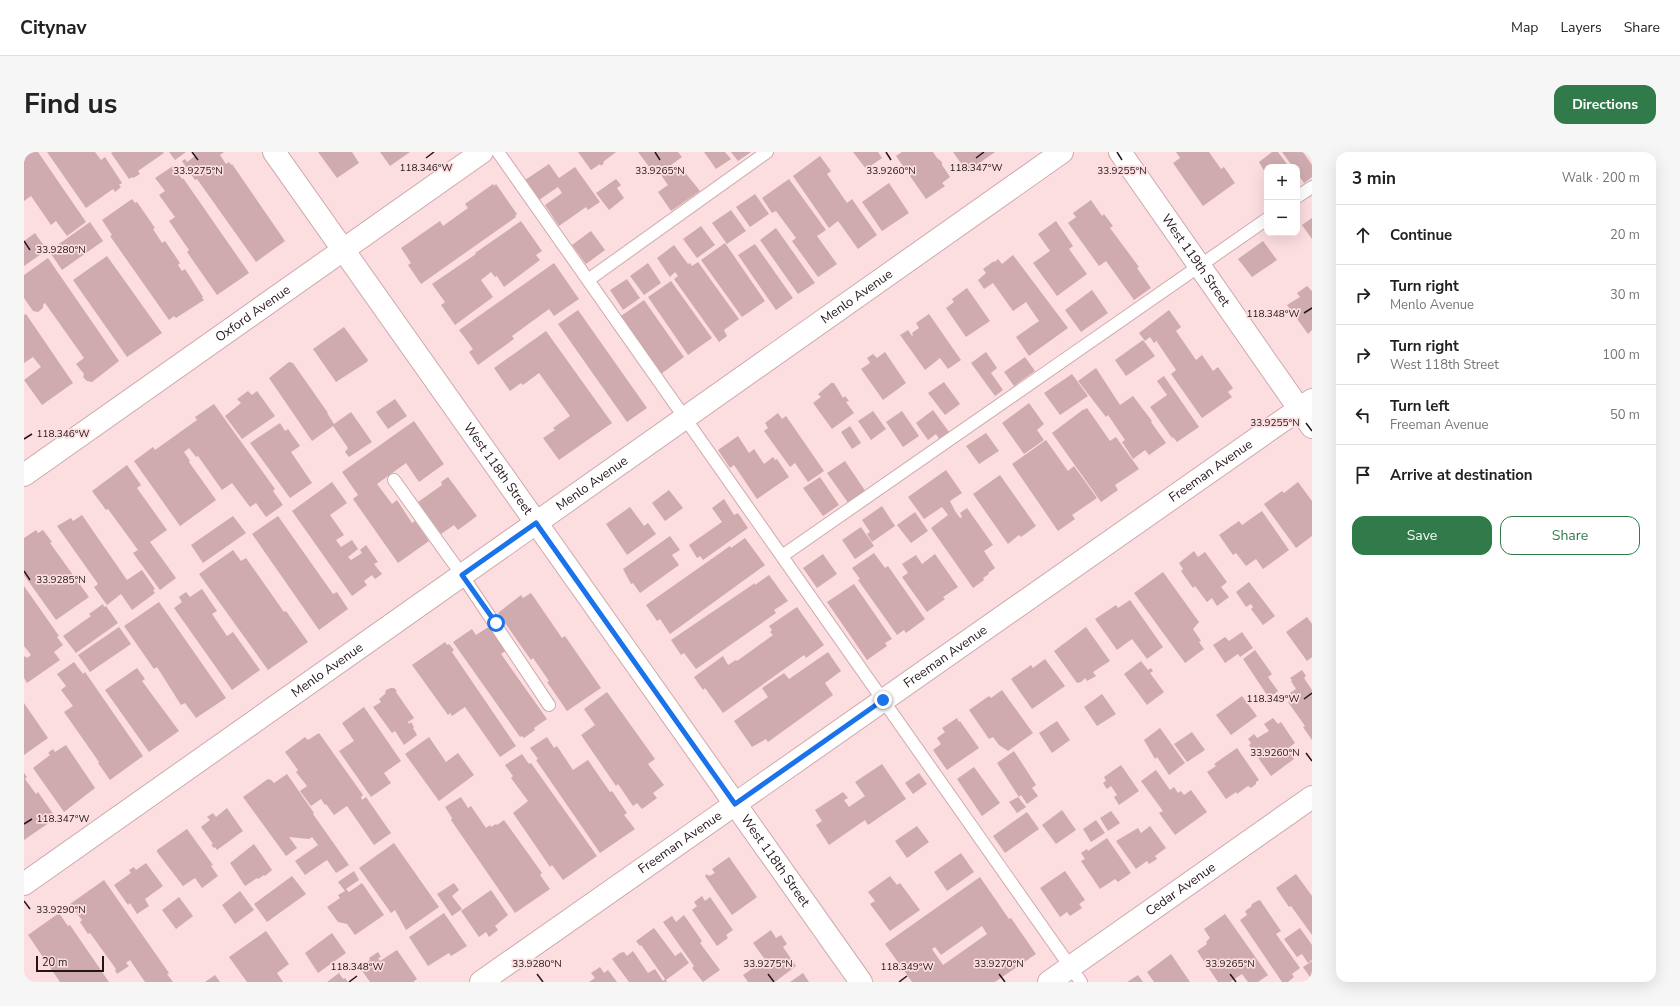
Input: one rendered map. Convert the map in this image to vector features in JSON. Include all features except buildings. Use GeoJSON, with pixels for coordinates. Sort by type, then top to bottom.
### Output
{"type":"FeatureCollection","features":[{"type":"Feature","properties":{"kind":"street","name":"West 118th Street"},"geometry":{"type":"LineString","coordinates":[[274,152],[861,982]]}},
{"type":"Feature","properties":{"kind":"street","name":"Oxford Avenue"},"geometry":{"type":"LineString","coordinates":[[24,475],[482,152]]}},
{"type":"Feature","properties":{"kind":"street","name":"Menlo Avenue"},"geometry":{"type":"LineString","coordinates":[[24,884],[1062,152]]}},
{"type":"Feature","properties":{"kind":"street","name":"West 119th Street"},"geometry":{"type":"LineString","coordinates":[[1120,152],[1200,266],[1306,404],[1312,427]]}},
{"type":"Feature","properties":{"kind":"street","name":"Freeman Avenue"},"geometry":{"type":"LineString","coordinates":[[480,982],[1306,404]]}},
{"type":"Feature","properties":{"kind":"street","name":"Cedar Avenue"},"geometry":{"type":"LineString","coordinates":[[1049,982],[1076,974],[1312,797]]}},
{"type":"Feature","properties":{"kind":"lane"},"geometry":{"type":"LineString","coordinates":[[498,152],[1076,974]]}},
{"type":"Feature","properties":{"kind":"lane"},"geometry":{"type":"LineString","coordinates":[[588,280],[767,152]]}},
{"type":"Feature","properties":{"kind":"lane"},"geometry":{"type":"LineString","coordinates":[[1300,195],[1312,187]]}},
{"type":"Feature","properties":{"kind":"lane"},"geometry":{"type":"LineString","coordinates":[[782,556],[1264,221]]}},
{"type":"Feature","properties":{"kind":"lane"},"geometry":{"type":"LineString","coordinates":[[394,480],[462,575],[549,705]]}},
{"type":"Feature","properties":{"kind":"route"},"geometry":{"type":"LineString","coordinates":[[496,623],[462,575],[536,523],[735,804],[883,700]]}}]}
